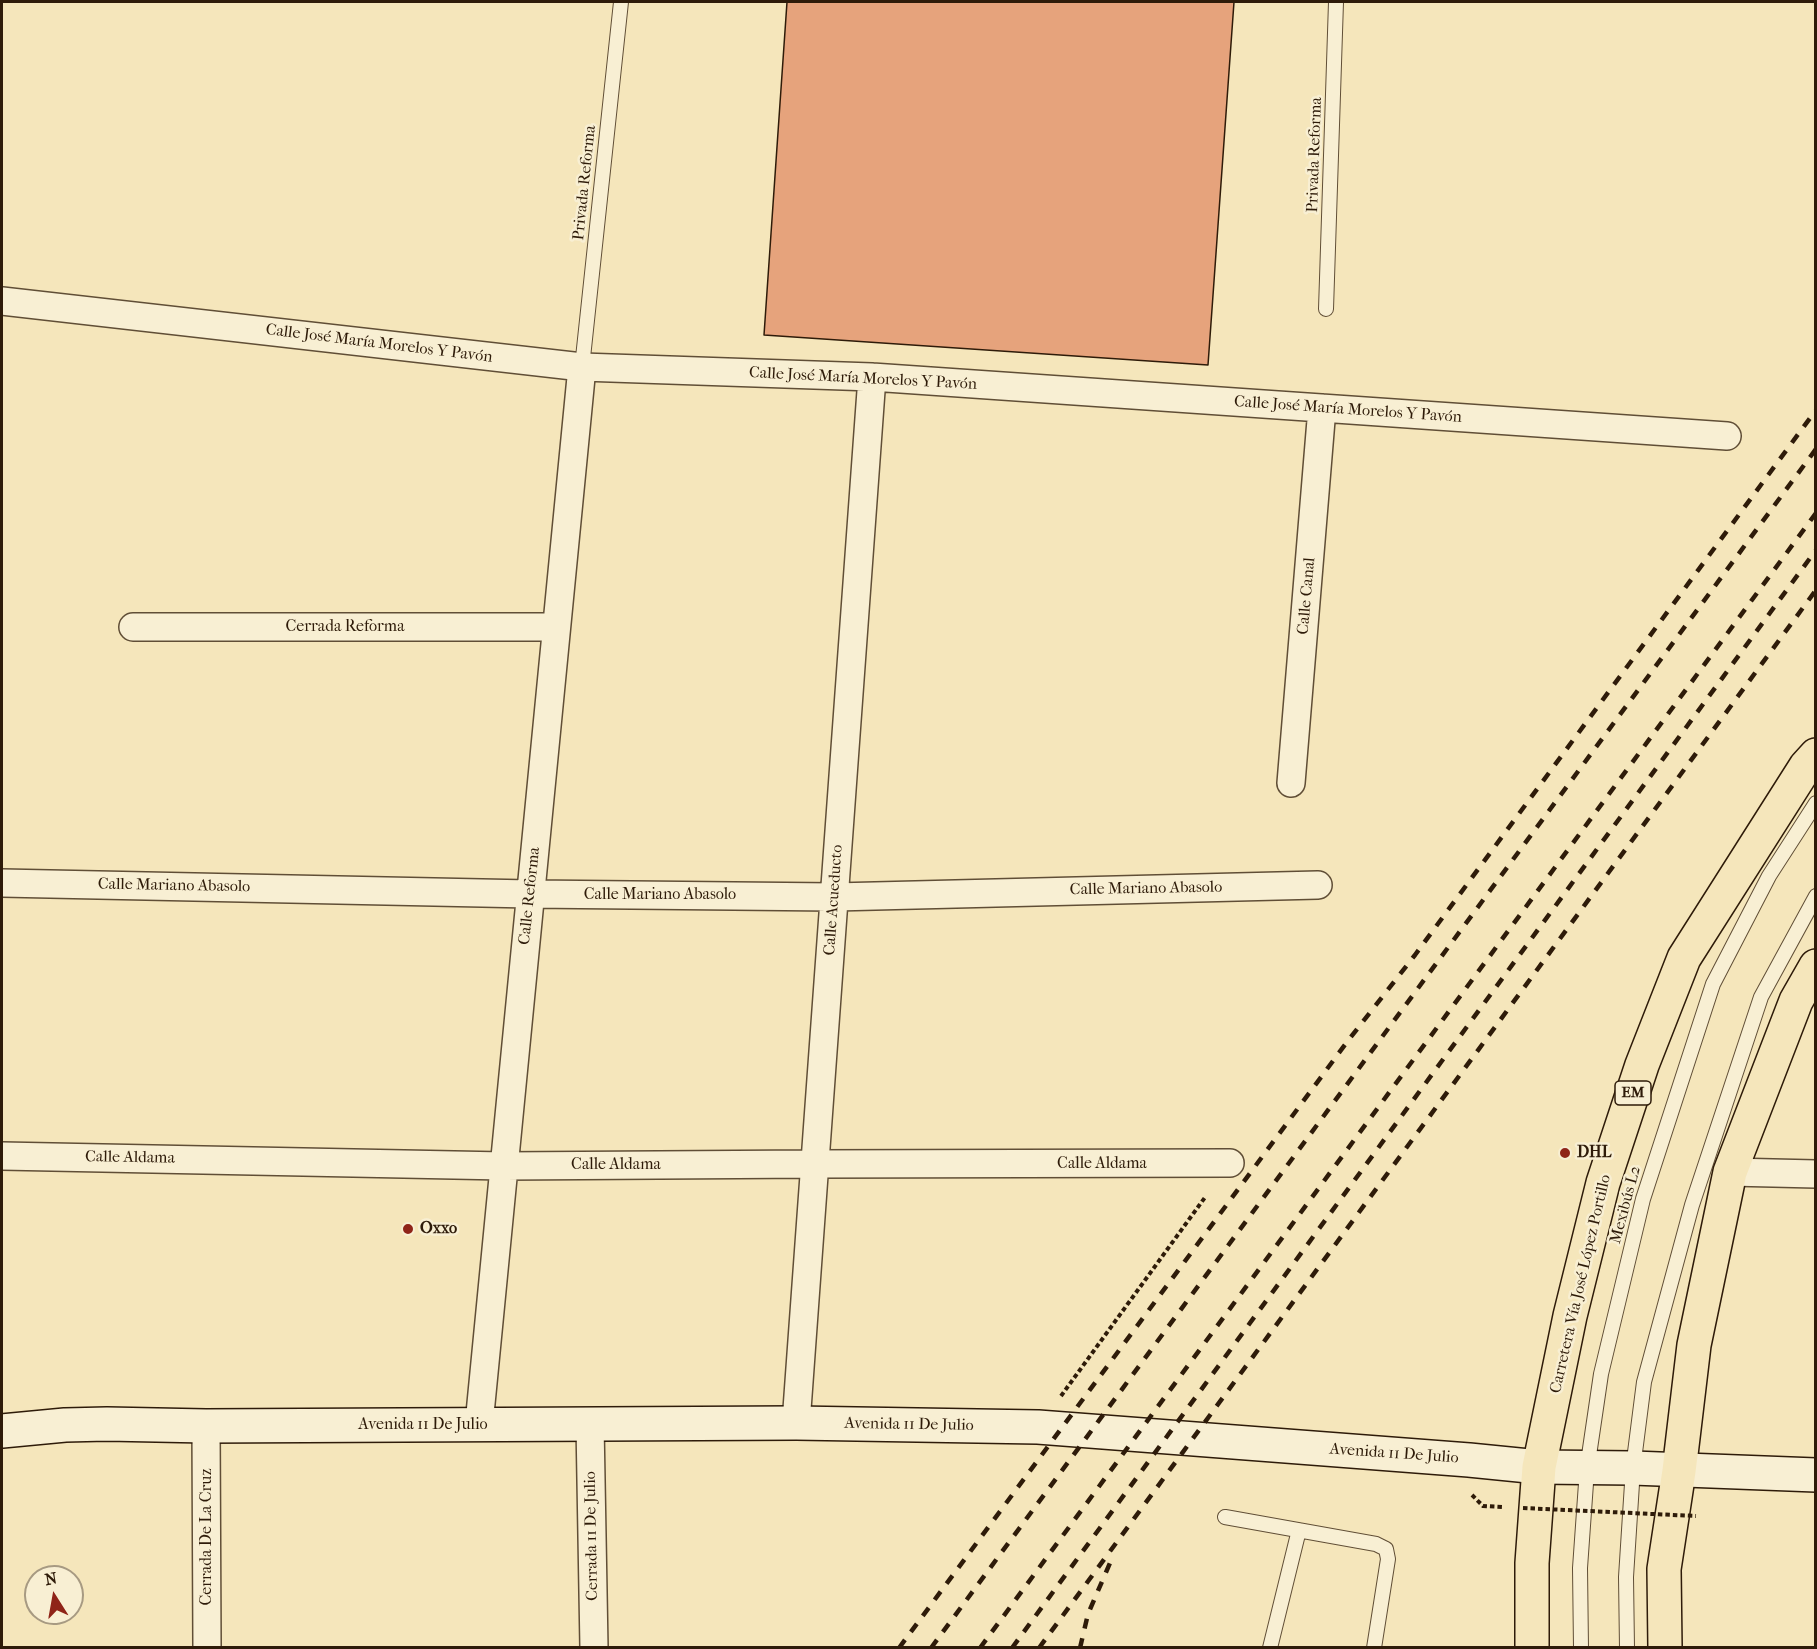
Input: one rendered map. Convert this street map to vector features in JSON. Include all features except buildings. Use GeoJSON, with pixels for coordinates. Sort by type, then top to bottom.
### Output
{"type":"FeatureCollection","features":[{"type":"Feature","properties":{"kind":"main road","name":"Carretera Vía José López Portillo"},"geometry":{"type":"LineString","coordinates":[[1532,1647],[1532,1563],[1539,1467],[1570,1316],[1603,1183],[1646,1054],[1684,958],[1806,765],[1815,755]]}},
{"type":"Feature","properties":{"kind":"main road"},"geometry":{"type":"LineString","coordinates":[[1665,1647],[1664,1569],[1679,1471],[1694,1345],[1731,1172],[1796,1000],[1815,966]]}},
{"type":"Feature","properties":{"kind":"street","name":"Calle José María Morelos Y Pavón"},"geometry":{"type":"LineString","coordinates":[[2,301],[582,367],[872,377],[1727,436]]}},
{"type":"Feature","properties":{"kind":"street","name":"Calle Reforma"},"geometry":{"type":"LineString","coordinates":[[479,1424],[582,367]]}},
{"type":"Feature","properties":{"kind":"street","name":"Calle Acueducto"},"geometry":{"type":"LineString","coordinates":[[796,1423],[872,377]]}},
{"type":"Feature","properties":{"kind":"street","name":"Calle Canal"},"geometry":{"type":"LineString","coordinates":[[1291,783],[1322,408]]}},
{"type":"Feature","properties":{"kind":"street","name":"Cerrada Reforma"},"geometry":{"type":"LineString","coordinates":[[133,627],[556,627]]}},
{"type":"Feature","properties":{"kind":"street","name":"Calle Mariano Abasolo"},"geometry":{"type":"LineString","coordinates":[[2,883],[530,894],[835,897],[1318,885]]}},
{"type":"Feature","properties":{"kind":"street","name":"Calle Aldama"},"geometry":{"type":"LineString","coordinates":[[2,1156],[504,1166],[1230,1164]]}},
{"type":"Feature","properties":{"kind":"street"},"geometry":{"type":"LineString","coordinates":[[1731,1172],[1815,1174]]}},
{"type":"Feature","properties":{"kind":"street"},"geometry":{"type":"LineString","coordinates":[[2,1417],[66,1425]]}},
{"type":"Feature","properties":{"kind":"street","name":"Avenida 11 De Julio"},"geometry":{"type":"LineString","coordinates":[[2,1431],[107,1424],[206,1426],[796,1423],[1038,1427],[1539,1467],[1815,1474]]}},
{"type":"Feature","properties":{"kind":"street","name":"Cerrada 11 De Julio"},"geometry":{"type":"LineString","coordinates":[[590,1424],[594,1647]]}},
{"type":"Feature","properties":{"kind":"street","name":"Cerrada De La Cruz"},"geometry":{"type":"LineString","coordinates":[[206,1426],[207,1647]]}},
{"type":"Feature","properties":{"kind":"lane","name":"Privada Reforma"},"geometry":{"type":"LineString","coordinates":[[582,367],[621,2]]}},
{"type":"Feature","properties":{"kind":"lane","name":"Privada Reforma"},"geometry":{"type":"LineString","coordinates":[[1326,309],[1336,2]]}},
{"type":"Feature","properties":{"kind":"lane","name":"Mexibús L2"},"geometry":{"type":"LineString","coordinates":[[1581,1647],[1580,1568],[1587,1469],[1601,1374],[1643,1199],[1713,984],[1769,876],[1815,803]]}},
{"type":"Feature","properties":{"kind":"lane"},"geometry":{"type":"LineString","coordinates":[[1627,1647],[1626,1577],[1633,1468],[1644,1382],[1692,1205],[1761,997],[1815,896]]}},
{"type":"Feature","properties":{"kind":"lane"},"geometry":{"type":"LineString","coordinates":[[1225,1517],[1376,1544],[1386,1549],[1388,1559],[1374,1647]]}},
{"type":"Feature","properties":{"kind":"lane"},"geometry":{"type":"LineString","coordinates":[[1270,1647],[1299,1530]]}},
{"type":"Feature","properties":{"kind":"path"},"geometry":{"type":"LineString","coordinates":[[1038,1427],[1230,1164]]}},
{"type":"Feature","properties":{"kind":"path"},"geometry":{"type":"LineString","coordinates":[[1469,1492],[1483,1506],[1503,1507]]}},
{"type":"Feature","properties":{"kind":"path"},"geometry":{"type":"LineString","coordinates":[[1513,1508],[1696,1516]]}},
{"type":"Feature","properties":{"kind":"railway"},"geometry":{"type":"LineString","coordinates":[[899,1648],[1347,1042],[1415,955],[1816,410]]}},
{"type":"Feature","properties":{"kind":"railway"},"geometry":{"type":"LineString","coordinates":[[931,1648],[1816,449]]}},
{"type":"Feature","properties":{"kind":"railway"},"geometry":{"type":"LineString","coordinates":[[980,1648],[1816,513]]}},
{"type":"Feature","properties":{"kind":"railway"},"geometry":{"type":"LineString","coordinates":[[1012,1648],[1816,550]]}},
{"type":"Feature","properties":{"kind":"railway"},"geometry":{"type":"LineString","coordinates":[[1039,1648],[1816,590]]}},
{"type":"Feature","properties":{"kind":"railway"},"geometry":{"type":"LineString","coordinates":[[1080,1648],[1088,1614],[1110,1563]]}},
{"type":"Feature","properties":{"kind":"place","name":"DHL"},"geometry":{"type":"Point","coordinates":[1565,1153]}},
{"type":"Feature","properties":{"kind":"place","name":"Oxxo"},"geometry":{"type":"Point","coordinates":[408,1229]}}]}
